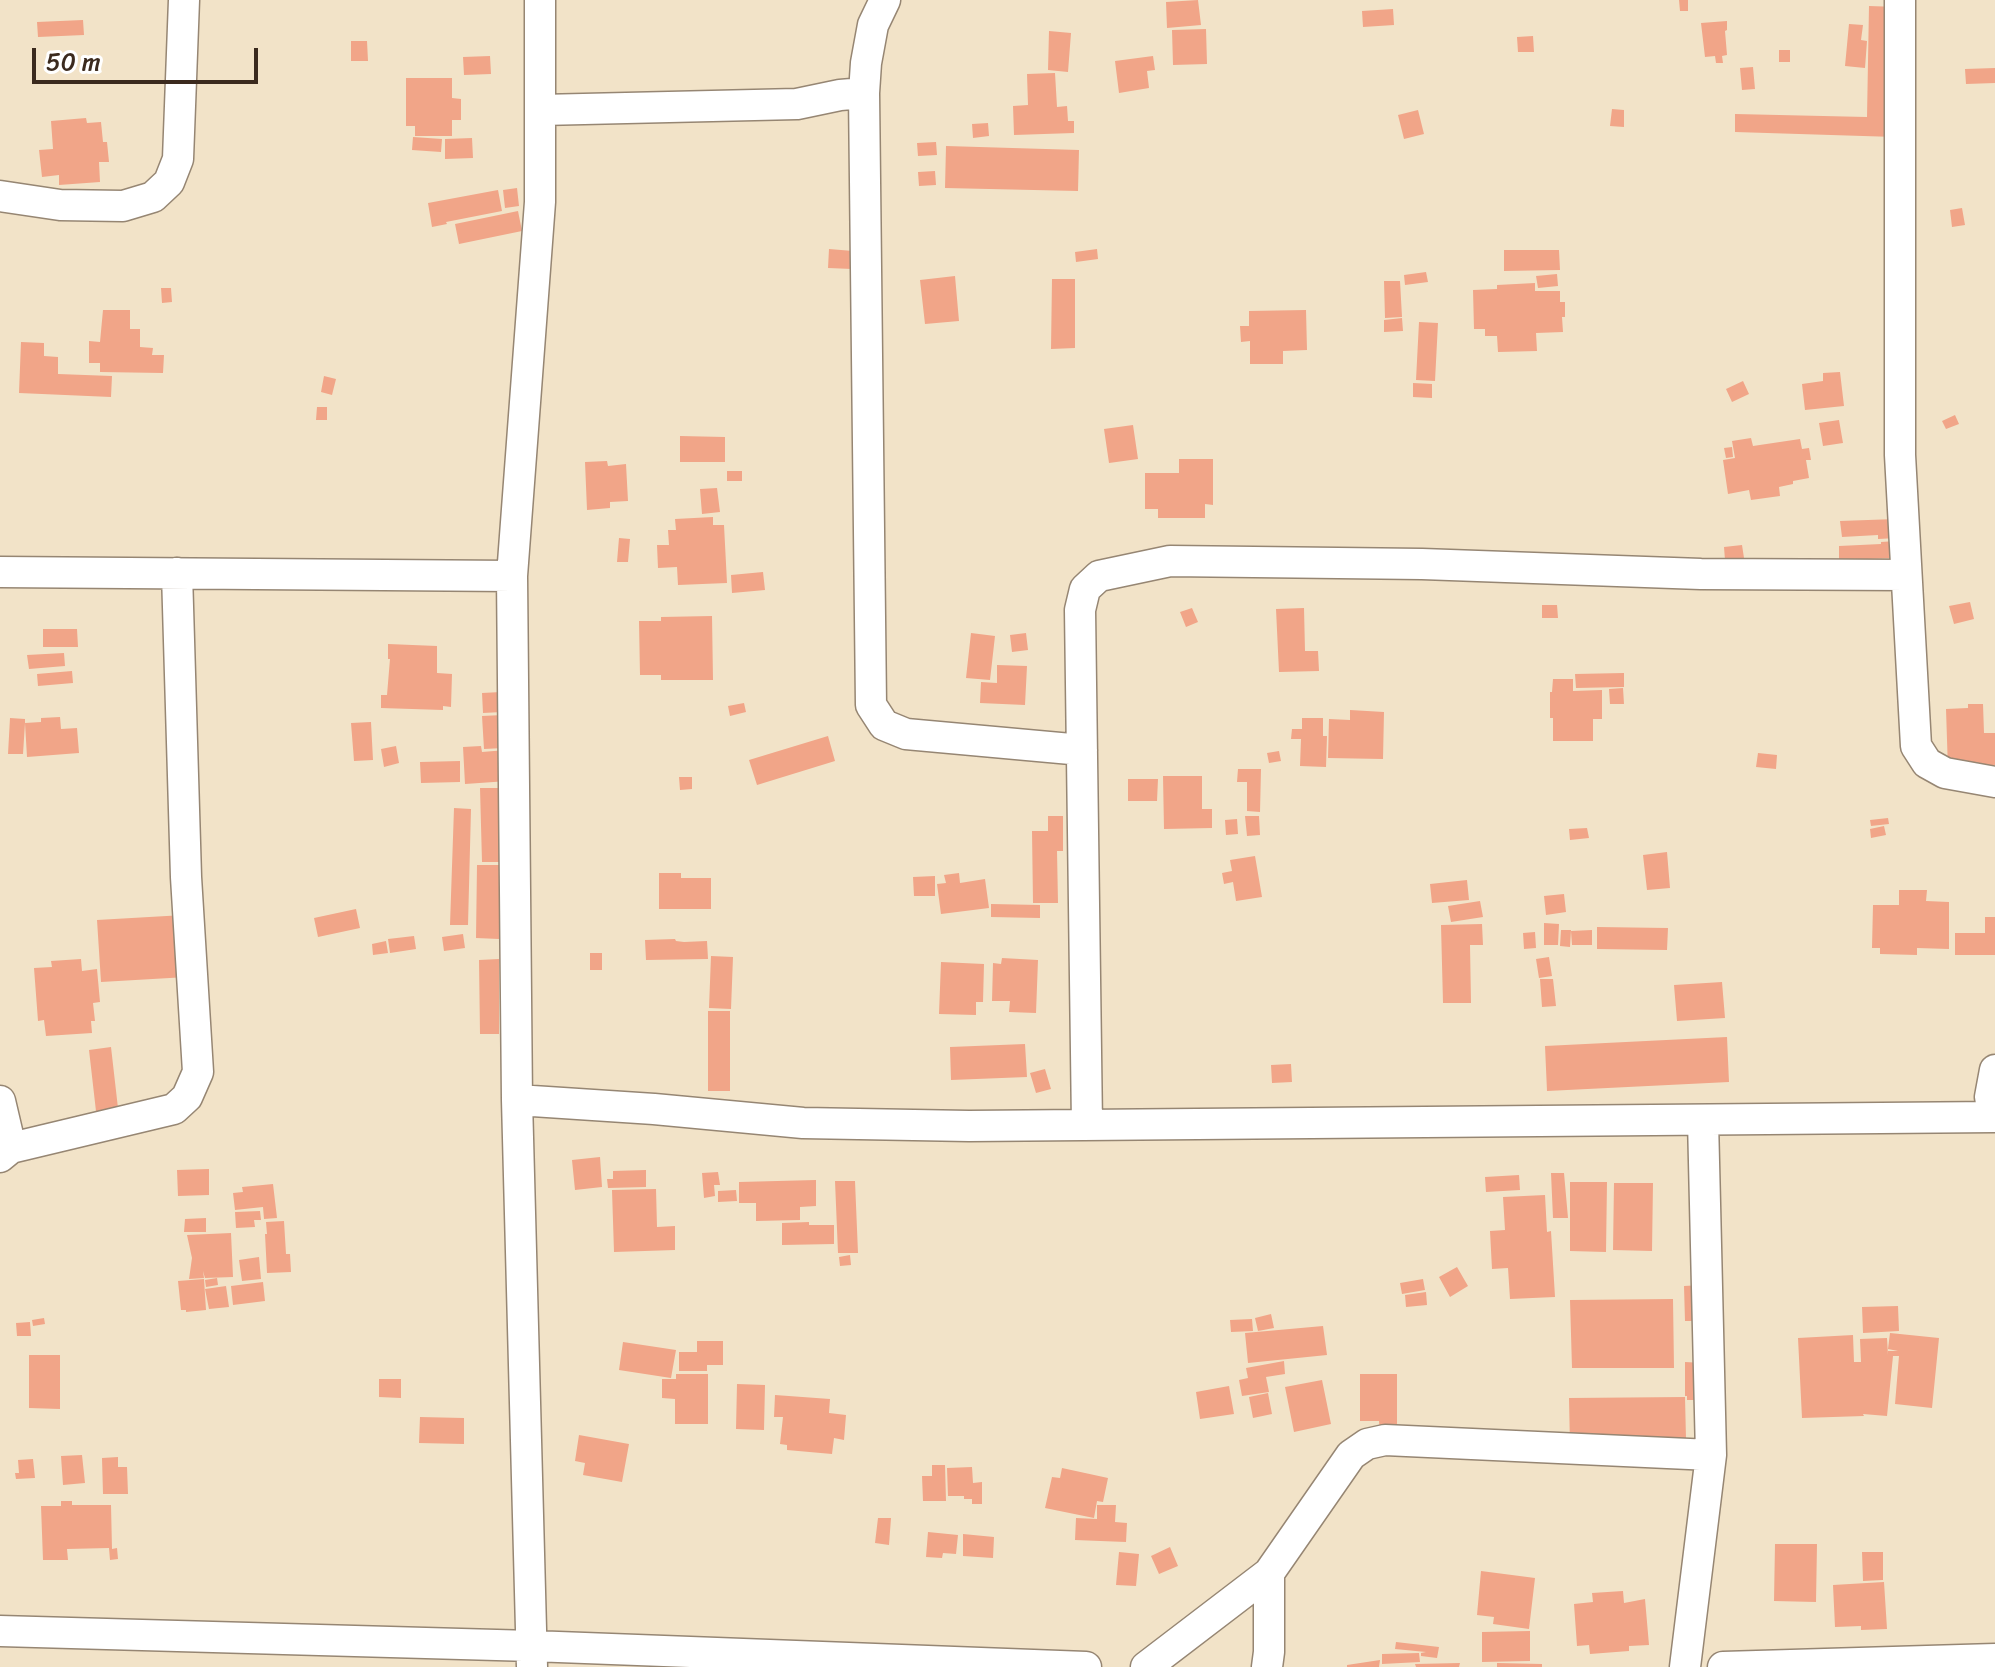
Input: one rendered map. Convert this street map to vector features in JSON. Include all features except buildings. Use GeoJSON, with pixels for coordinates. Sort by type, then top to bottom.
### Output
{"type":"FeatureCollection","features":[{"type":"Feature","properties":{"kind":"street"},"geometry":{"type":"LineString","coordinates":[[0,196],[60,205],[123,206],[153,197],[169,182],[178,159],[184,0]]}},
{"type":"Feature","properties":{"kind":"street"},"geometry":{"type":"LineString","coordinates":[[532,1656],[517,1100],[512,576],[540,202],[540,0]]}},
{"type":"Feature","properties":{"kind":"street"},"geometry":{"type":"LineString","coordinates":[[885,0],[873,25],[864,93],[871,705],[884,725],[906,734],[1082,750]]}},
{"type":"Feature","properties":{"kind":"street"},"geometry":{"type":"LineString","coordinates":[[1900,0],[1900,455],[1916,746],[1927,763],[1945,773],[1995,782]]}},
{"type":"Feature","properties":{"kind":"street"},"geometry":{"type":"LineString","coordinates":[[541,110],[797,104],[864,93]]}},
{"type":"Feature","properties":{"kind":"street"},"geometry":{"type":"LineString","coordinates":[[1087,1125],[1080,610],[1085,589],[1099,576],[1170,561],[1406,564],[1701,574],[1906,575]]}},
{"type":"Feature","properties":{"kind":"street"},"geometry":{"type":"LineString","coordinates":[[0,572],[512,576]]}},
{"type":"Feature","properties":{"kind":"street"},"geometry":{"type":"LineString","coordinates":[[0,1101],[6,1153],[174,1109],[187,1097],[198,1072],[186,877],[177,573]]}},
{"type":"Feature","properties":{"kind":"street"},"geometry":{"type":"LineString","coordinates":[[517,1100],[803,1123],[969,1126],[1908,1118],[1994,1095]]}},
{"type":"Feature","properties":{"kind":"street"},"geometry":{"type":"LineString","coordinates":[[1685,1667],[1711,1455],[1703,1120]]}},
{"type":"Feature","properties":{"kind":"street"},"geometry":{"type":"LineString","coordinates":[[1146,1667],[1269,1573],[1351,1455],[1367,1444],[1385,1440],[1711,1455]]}},
{"type":"Feature","properties":{"kind":"street"},"geometry":{"type":"LineString","coordinates":[[1267,1667],[1269,1573]]}},
{"type":"Feature","properties":{"kind":"street"},"geometry":{"type":"LineString","coordinates":[[0,1631],[532,1656],[1086,1667]]}},
{"type":"Feature","properties":{"kind":"street"},"geometry":{"type":"LineString","coordinates":[[1723,1667],[1995,1659]]}}]}
